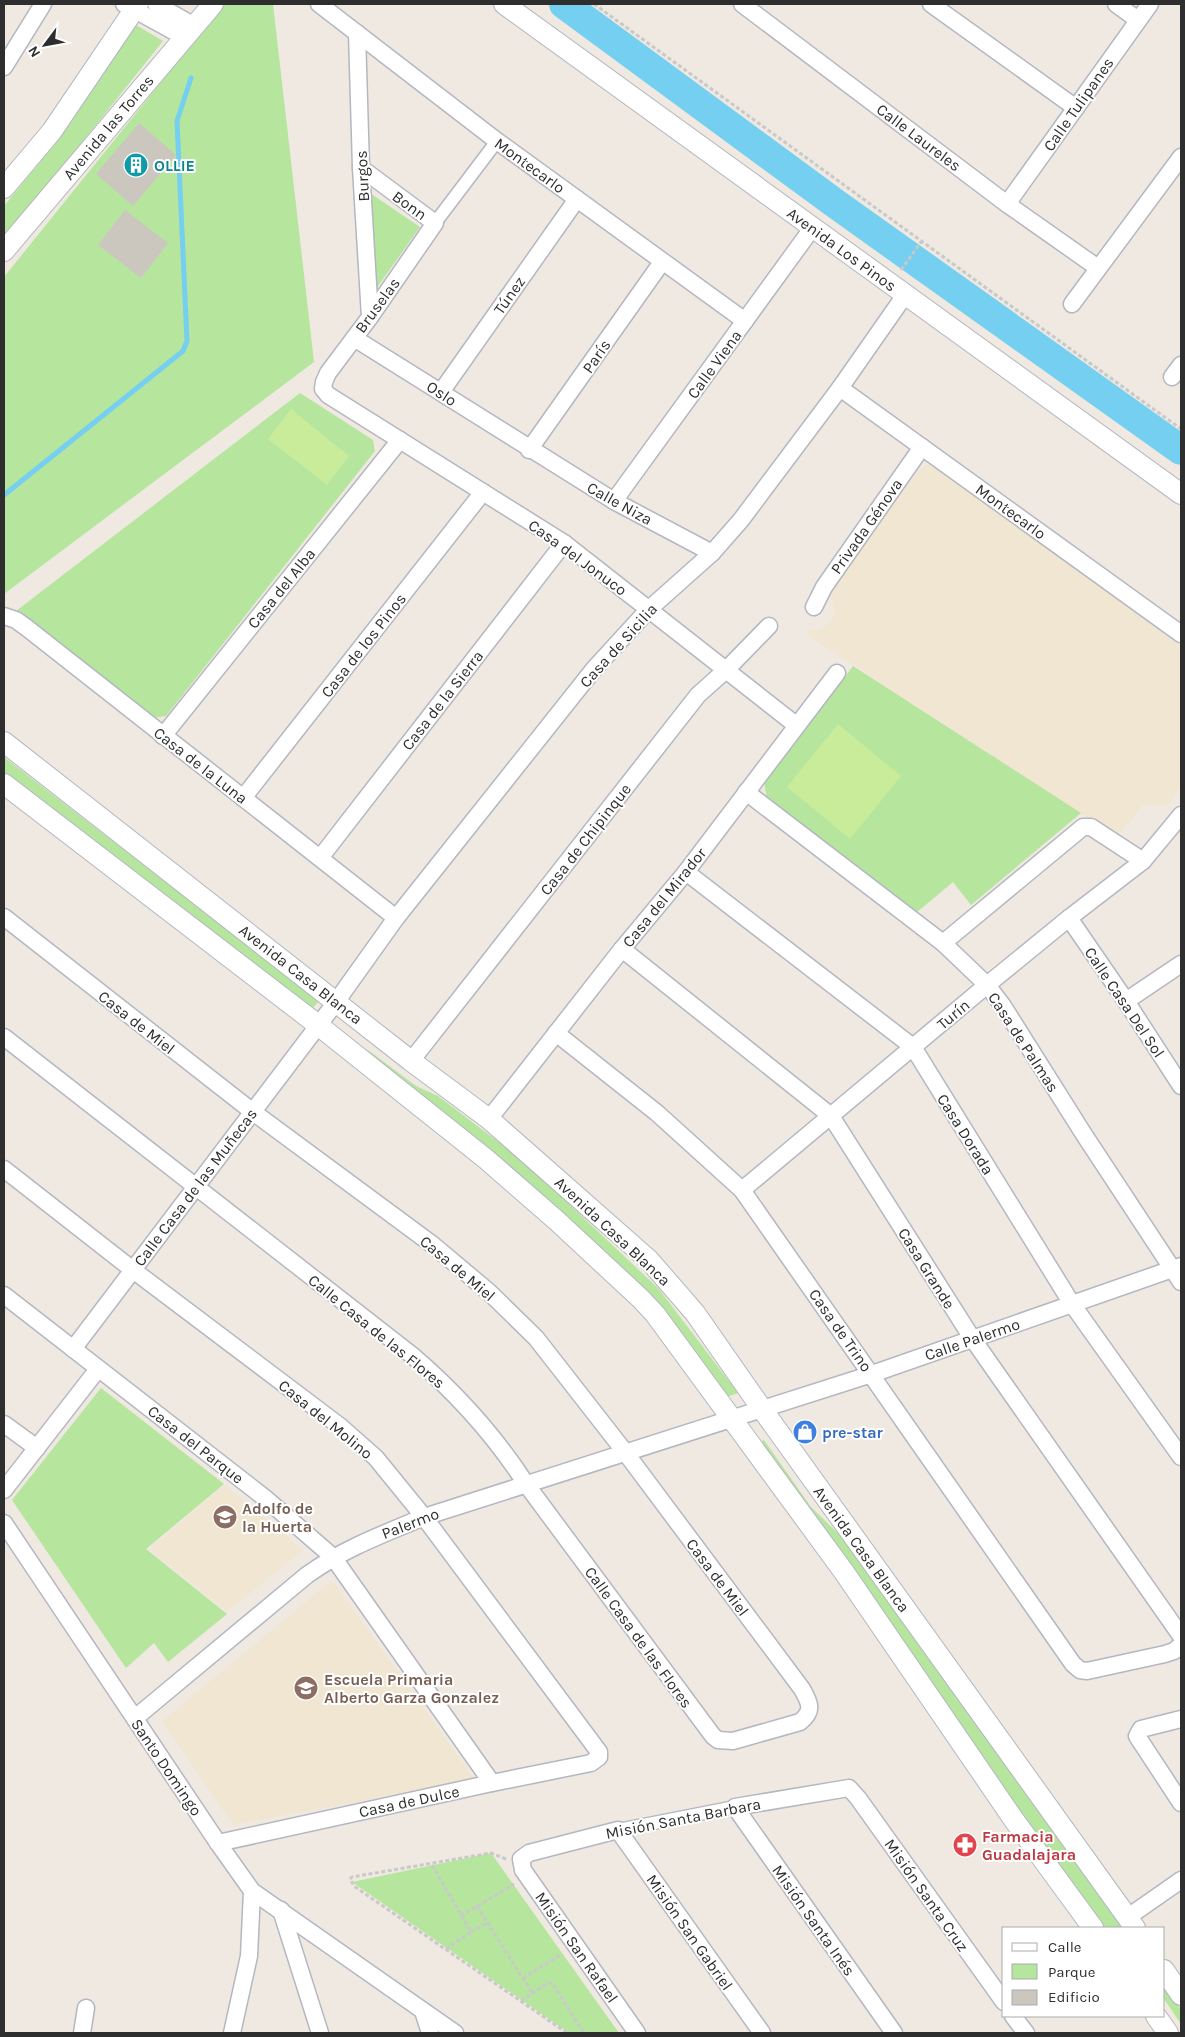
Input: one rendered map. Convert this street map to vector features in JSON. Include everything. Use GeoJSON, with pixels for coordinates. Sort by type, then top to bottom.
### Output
{"type":"FeatureCollection","features":[{"type":"Feature","properties":{"kind":"street"},"geometry":{"type":"LineString","coordinates":[[4,67],[43,4]]}},
{"type":"Feature","properties":{"kind":"street"},"geometry":{"type":"LineString","coordinates":[[156,4],[188,31]]}},
{"type":"Feature","properties":{"kind":"street","name":"Avenida las Torres"},"geometry":{"type":"LineString","coordinates":[[4,251],[188,31],[213,4]]}},
{"type":"Feature","properties":{"kind":"street","name":"Montecarlo"},"geometry":{"type":"LineString","coordinates":[[319,4],[497,141],[745,321]]}},
{"type":"Feature","properties":{"kind":"street","name":"Avenida Los Pinos"},"geometry":{"type":"LineString","coordinates":[[504,4],[1181,494]]}},
{"type":"Feature","properties":{"kind":"street","name":"Calle Laureles"},"geometry":{"type":"LineString","coordinates":[[742,4],[1007,204],[1098,268]]}},
{"type":"Feature","properties":{"kind":"street"},"geometry":{"type":"LineString","coordinates":[[931,4],[1076,108]]}},
{"type":"Feature","properties":{"kind":"street"},"geometry":{"type":"LineString","coordinates":[[1116,4],[1138,20]]}},
{"type":"Feature","properties":{"kind":"street","name":"Calle Tulipanes"},"geometry":{"type":"LineString","coordinates":[[1007,204],[1150,4]]}},
{"type":"Feature","properties":{"kind":"street"},"geometry":{"type":"LineString","coordinates":[[4,188],[52,131],[132,6],[188,31]]}},
{"type":"Feature","properties":{"kind":"street","name":"Burgos"},"geometry":{"type":"LineString","coordinates":[[356,34],[361,168],[370,318]]}},
{"type":"Feature","properties":{"kind":"street"},"geometry":{"type":"LineString","coordinates":[[435,223],[497,141]]}},
{"type":"Feature","properties":{"kind":"street"},"geometry":{"type":"LineString","coordinates":[[1072,304],[1181,157]]}},
{"type":"Feature","properties":{"kind":"street","name":"Bonn"},"geometry":{"type":"LineString","coordinates":[[361,168],[435,223]]}},
{"type":"Feature","properties":{"kind":"street","name":"Túnez"},"geometry":{"type":"LineString","coordinates":[[441,392],[576,199]]}},
{"type":"Feature","properties":{"kind":"street","name":"Bruselas"},"geometry":{"type":"LineString","coordinates":[[323,389],[328,373],[370,318],[435,223]]}},
{"type":"Feature","properties":{"kind":"street","name":"Calle Viena"},"geometry":{"type":"LineString","coordinates":[[614,502],[813,227]]}},
{"type":"Feature","properties":{"kind":"street","name":"París"},"geometry":{"type":"LineString","coordinates":[[529,450],[662,262]]}},
{"type":"Feature","properties":{"kind":"street","name":"Casa de Sicilia"},"geometry":{"type":"LineString","coordinates":[[336,1002],[396,918],[594,669],[648,610],[712,553],[746,512],[840,388],[898,289]]}},
{"type":"Feature","properties":{"kind":"street","name":"Oslo"},"geometry":{"type":"LineString","coordinates":[[354,338],[529,450]]}},
{"type":"Feature","properties":{"kind":"street","name":"Montecarlo"},"geometry":{"type":"LineString","coordinates":[[840,388],[1181,634]]}},
{"type":"Feature","properties":{"kind":"street","name":"Casa del Jonuco"},"geometry":{"type":"LineString","coordinates":[[323,389],[335,401],[564,543],[796,725]]}},
{"type":"Feature","properties":{"kind":"street","name":"Casa del Alba"},"geometry":{"type":"LineString","coordinates":[[163,736],[400,440]]}},
{"type":"Feature","properties":{"kind":"street","name":"Privada Génova"},"geometry":{"type":"LineString","coordinates":[[814,607],[824,587],[922,447]]}},
{"type":"Feature","properties":{"kind":"street","name":"Calle Niza"},"geometry":{"type":"LineString","coordinates":[[529,450],[614,502],[712,553]]}},
{"type":"Feature","properties":{"kind":"street","name":"Casa de los Pinos"},"geometry":{"type":"LineString","coordinates":[[243,798],[483,492]]}},
{"type":"Feature","properties":{"kind":"street","name":"Casa de la Sierra"},"geometry":{"type":"LineString","coordinates":[[320,858],[564,543]]}},
{"type":"Feature","properties":{"kind":"street","name":"Casa de la Luna"},"geometry":{"type":"LineString","coordinates":[[4,616],[16,620],[27,628],[396,918]]}},
{"type":"Feature","properties":{"kind":"street","name":"Casa de Chipinque"},"geometry":{"type":"LineString","coordinates":[[411,1061],[698,695],[726,670],[769,626]]}},
{"type":"Feature","properties":{"kind":"street","name":"Casa del Mirador"},"geometry":{"type":"LineString","coordinates":[[490,1119],[622,949],[686,872],[837,673]]}},
{"type":"Feature","properties":{"kind":"street","name":"Avenida Casa Blanca"},"geometry":{"type":"LineString","coordinates":[[4,742],[411,1061],[490,1119],[648,1260],[695,1313],[762,1410],[1132,1923]]}},
{"type":"Feature","properties":{"kind":"street","name":"Avenida Casa Blanca"},"geometry":{"type":"LineString","coordinates":[[4,784],[318,1025],[486,1159],[556,1220],[641,1299],[655,1314],[844,1572],[1014,1820],[1092,1927]]}},
{"type":"Feature","properties":{"kind":"street","name":"Casa de Palmas"},"geometry":{"type":"LineString","coordinates":[[746,792],[943,943],[987,985],[1003,1006],[1178,1272]]}},
{"type":"Feature","properties":{"kind":"street","name":"Turín"},"geometry":{"type":"LineString","coordinates":[[742,1190],[987,985],[1069,918],[1143,862],[1181,815]]}},
{"type":"Feature","properties":{"kind":"street"},"geometry":{"type":"LineString","coordinates":[[943,943],[1083,827],[1091,827],[1143,862]]}},
{"type":"Feature","properties":{"kind":"street","name":"Casa Dorada"},"geometry":{"type":"LineString","coordinates":[[686,872],[913,1048],[1072,1304],[1181,1457]]}},
{"type":"Feature","properties":{"kind":"street","name":"Casa de Miel"},"geometry":{"type":"LineString","coordinates":[[4,917],[253,1112],[432,1245],[489,1292],[536,1338],[625,1452],[808,1699],[810,1708],[808,1716],[800,1722],[733,1741],[718,1740]]}},
{"type":"Feature","properties":{"kind":"street","name":"Calle Casa Del Sol"},"geometry":{"type":"LineString","coordinates":[[1069,918],[1181,1086]]}},
{"type":"Feature","properties":{"kind":"street","name":"Casa Grande"},"geometry":{"type":"LineString","coordinates":[[622,949],[831,1116],[972,1338],[1181,1636]]}},
{"type":"Feature","properties":{"kind":"street"},"geometry":{"type":"LineString","coordinates":[[1126,1001],[1181,964]]}},
{"type":"Feature","properties":{"kind":"street","name":"Calle Casa de las Muñecas"},"geometry":{"type":"LineString","coordinates":[[73,1349],[336,1002]]}},
{"type":"Feature","properties":{"kind":"street","name":"Casa de Trino"},"geometry":{"type":"LineString","coordinates":[[556,1033],[657,1112],[742,1190],[1068,1657],[1080,1670],[1087,1671],[1165,1654],[1181,1646]]}},
{"type":"Feature","properties":{"kind":"street","name":"Calle Casa de las Flores"},"geometry":{"type":"LineString","coordinates":[[4,1037],[427,1368],[507,1454],[526,1484],[708,1730],[718,1740]]}},
{"type":"Feature","properties":{"kind":"street","name":"Casa del Molino"},"geometry":{"type":"LineString","coordinates":[[4,1169],[132,1270],[341,1427],[376,1458],[424,1517],[596,1748],[599,1757]]}},
{"type":"Feature","properties":{"kind":"street","name":"Calle Palermo"},"geometry":{"type":"LineString","coordinates":[[733,1419],[872,1374],[1072,1304],[1178,1272]]}},
{"type":"Feature","properties":{"kind":"street","name":"Casa del Parque"},"geometry":{"type":"LineString","coordinates":[[4,1295],[265,1498],[333,1557],[492,1782]]}},
{"type":"Feature","properties":{"kind":"street"},"geometry":{"type":"LineString","coordinates":[[4,1490],[98,1369]]}},
{"type":"Feature","properties":{"kind":"street","name":"Palermo"},"geometry":{"type":"LineString","coordinates":[[135,1718],[307,1576],[333,1557],[359,1544],[424,1517],[733,1419]]}},
{"type":"Feature","properties":{"kind":"street"},"geometry":{"type":"LineString","coordinates":[[4,1424],[37,1448]]}},
{"type":"Feature","properties":{"kind":"street","name":"Santo Domingo"},"geometry":{"type":"LineString","coordinates":[[4,1523],[252,1891]]}},
{"type":"Feature","properties":{"kind":"street"},"geometry":{"type":"LineString","coordinates":[[1181,1719],[1141,1728],[1137,1733],[1139,1740],[1181,1803]]}},
{"type":"Feature","properties":{"kind":"street","name":"Casa de Dulce"},"geometry":{"type":"LineString","coordinates":[[218,1843],[492,1782],[591,1764],[599,1757]]}},
{"type":"Feature","properties":{"kind":"street","name":"Misión Santa Barbara"},"geometry":{"type":"LineString","coordinates":[[523,1866],[529,1853],[618,1830],[735,1807],[849,1788]]}},
{"type":"Feature","properties":{"kind":"street","name":"Misión Santa Cruz"},"geometry":{"type":"LineString","coordinates":[[849,1788],[864,1806],[1002,1999]]}},
{"type":"Feature","properties":{"kind":"street","name":"Misión Santa Inés"},"geometry":{"type":"LineString","coordinates":[[735,1807],[894,2033]]}},
{"type":"Feature","properties":{"kind":"street","name":"Misión San Gabriel"},"geometry":{"type":"LineString","coordinates":[[618,1830],[762,2033]]}},
{"type":"Feature","properties":{"kind":"street","name":"Misión San Rafael"},"geometry":{"type":"LineString","coordinates":[[523,1866],[637,2033]]}},
{"type":"Feature","properties":{"kind":"street"},"geometry":{"type":"LineString","coordinates":[[1132,1923],[1181,1880]]}},
{"type":"Feature","properties":{"kind":"street"},"geometry":{"type":"LineString","coordinates":[[252,1891],[454,2033]]}},
{"type":"Feature","properties":{"kind":"street"},"geometry":{"type":"LineString","coordinates":[[232,2033],[249,1956],[252,1891]]}},
{"type":"Feature","properties":{"kind":"street"},"geometry":{"type":"LineString","coordinates":[[281,1910],[320,2033]]}},
{"type":"Feature","properties":{"kind":"street"},"geometry":{"type":"LineString","coordinates":[[1165,1971],[1181,1995]]}},
{"type":"Feature","properties":{"kind":"street"},"geometry":{"type":"LineString","coordinates":[[82,2033],[86,2008]]}},
{"type":"Feature","properties":{"kind":"street"},"geometry":{"type":"LineString","coordinates":[[423,2011],[430,2033]]}},
{"type":"Feature","properties":{"kind":"street"},"geometry":{"type":"LineString","coordinates":[[1014,2017],[1026,2033]]}},
{"type":"Feature","properties":{"kind":"street"},"geometry":{"type":"LineString","coordinates":[[1157,2017],[1168,2033]]}},
{"type":"Feature","properties":{"kind":"path"},"geometry":{"type":"LineString","coordinates":[[594,4],[1181,429]]}},
{"type":"Feature","properties":{"kind":"path"},"geometry":{"type":"LineString","coordinates":[[898,289],[921,242]]}},
{"type":"Feature","properties":{"kind":"path"},"geometry":{"type":"LineString","coordinates":[[461,1916],[477,1906],[523,1866],[491,1853],[432,1865],[352,1877],[350,1879],[354,1886],[361,1891],[567,2033]]}},
{"type":"Feature","properties":{"kind":"path"},"geometry":{"type":"LineString","coordinates":[[432,1865],[471,1932]]}},
{"type":"Feature","properties":{"kind":"path"},"geometry":{"type":"LineString","coordinates":[[477,1906],[532,1993]]}},
{"type":"Feature","properties":{"kind":"path"},"geometry":{"type":"LineString","coordinates":[[446,1949],[486,1923]]}},
{"type":"Feature","properties":{"kind":"path"},"geometry":{"type":"LineString","coordinates":[[523,1978],[576,1946]]}},
{"type":"Feature","properties":{"kind":"path"},"geometry":{"type":"LineString","coordinates":[[521,2001],[548,1984],[553,1984],[584,2033]]}},
{"type":"Feature","properties":{"kind":"shaded area"},"geometry":{"type":"Polygon","coordinates":[[[929,464],[1181,645],[1181,786],[1167,806],[1143,805],[1117,837],[806,634],[810,630],[820,630],[831,621],[834,615],[834,606],[832,598],[826,591],[922,467],[929,464]]]}},
{"type":"Feature","properties":{"kind":"shaded area","name":"Adolfo de la Huerta"},"geometry":{"type":"Polygon","coordinates":[[[225,1485],[303,1550],[227,1612],[149,1549],[225,1485]]]}},
{"type":"Feature","properties":{"kind":"shaded area","name":"Escuela Primaria Alberto Garza Gonzalez"},"geometry":{"type":"Polygon","coordinates":[[[330,1582],[335,1584],[473,1777],[471,1780],[233,1825],[162,1721],[330,1582]]]}},
{"type":"Feature","properties":{"kind":"green space"},"geometry":{"type":"Polygon","coordinates":[[[224,4],[273,4],[314,362],[4,594],[4,277],[224,4]]]}},
{"type":"Feature","properties":{"kind":"green space"},"geometry":{"type":"Polygon","coordinates":[[[136,25],[163,41],[4,240],[4,206],[63,134],[136,25]]]}},
{"type":"Feature","properties":{"kind":"green space"},"geometry":{"type":"Polygon","coordinates":[[[367,191],[420,227],[376,289],[367,191]]]}},
{"type":"Feature","properties":{"kind":"green space"},"geometry":{"type":"Polygon","coordinates":[[[300,393],[373,440],[375,451],[166,716],[152,718],[16,611],[300,393]]]}},
{"type":"Feature","properties":{"kind":"green space"},"geometry":{"type":"Polygon","coordinates":[[[291,409],[349,456],[327,485],[268,439],[291,409]]]}},
{"type":"Feature","properties":{"kind":"green space"},"geometry":{"type":"Polygon","coordinates":[[[853,666],[1081,813],[971,905],[953,882],[916,913],[767,799],[764,782],[853,666]]]}},
{"type":"Feature","properties":{"kind":"green space"},"geometry":{"type":"Polygon","coordinates":[[[838,724],[901,776],[850,839],[787,787],[838,724]]]}},
{"type":"Feature","properties":{"kind":"green space"},"geometry":{"type":"Polygon","coordinates":[[[4,757],[319,1001],[312,1009],[4,775],[4,757]]]}},
{"type":"Feature","properties":{"kind":"green space"},"geometry":{"type":"Polygon","coordinates":[[[368,1050],[416,1086],[438,1096],[522,1160],[658,1288],[738,1393],[724,1398],[657,1309],[364,1055],[368,1050]]]}},
{"type":"Feature","properties":{"kind":"green space"},"geometry":{"type":"Polygon","coordinates":[[[101,1388],[224,1484],[146,1549],[227,1614],[168,1662],[154,1643],[126,1668],[12,1500],[101,1388]]]}},
{"type":"Feature","properties":{"kind":"green space"},"geometry":{"type":"Polygon","coordinates":[[[764,1440],[811,1507],[846,1541],[1122,1927],[1103,1927],[758,1443],[764,1440]]]}},
{"type":"Feature","properties":{"kind":"green space"},"geometry":{"type":"Polygon","coordinates":[[[491,1853],[619,2033],[569,2033],[352,1882],[491,1853]]]}},
{"type":"Feature","properties":{"kind":"green space"},"geometry":{"type":"Polygon","coordinates":[[[1165,1985],[1181,2009],[1181,2024],[1165,2000],[1165,1985]]]}},
{"type":"Feature","properties":{"kind":"building","name":"OLLIE"},"geometry":{"type":"Polygon","coordinates":[[[139,123],[176,155],[133,206],[96,174],[139,123]]]}},
{"type":"Feature","properties":{"kind":"building"},"geometry":{"type":"Polygon","coordinates":[[[125,210],[168,243],[141,278],[98,245],[125,210]]]}},
{"type":"Feature","properties":{"kind":"waterway"},"geometry":{"type":"LineString","coordinates":[[564,4],[836,204],[1181,450]]}},
{"type":"Feature","properties":{"kind":"waterway"},"geometry":{"type":"LineString","coordinates":[[4,495],[183,351],[187,341],[177,121],[191,78]]}},
{"type":"Feature","properties":{"kind":"place","name":"OLLIE"},"geometry":{"type":"Point","coordinates":[136,165]}},
{"type":"Feature","properties":{"kind":"place","name":"pre-star"},"geometry":{"type":"Point","coordinates":[805,1432]}},
{"type":"Feature","properties":{"kind":"place","name":"Adolfo de la Huerta"},"geometry":{"type":"Point","coordinates":[225,1517]}},
{"type":"Feature","properties":{"kind":"place","name":"Escuela Primaria Alberto Garza Gonzalez"},"geometry":{"type":"Point","coordinates":[306,1688]}},
{"type":"Feature","properties":{"kind":"place","name":"Farmacia Guadalajara"},"geometry":{"type":"Point","coordinates":[965,1845]}}]}
